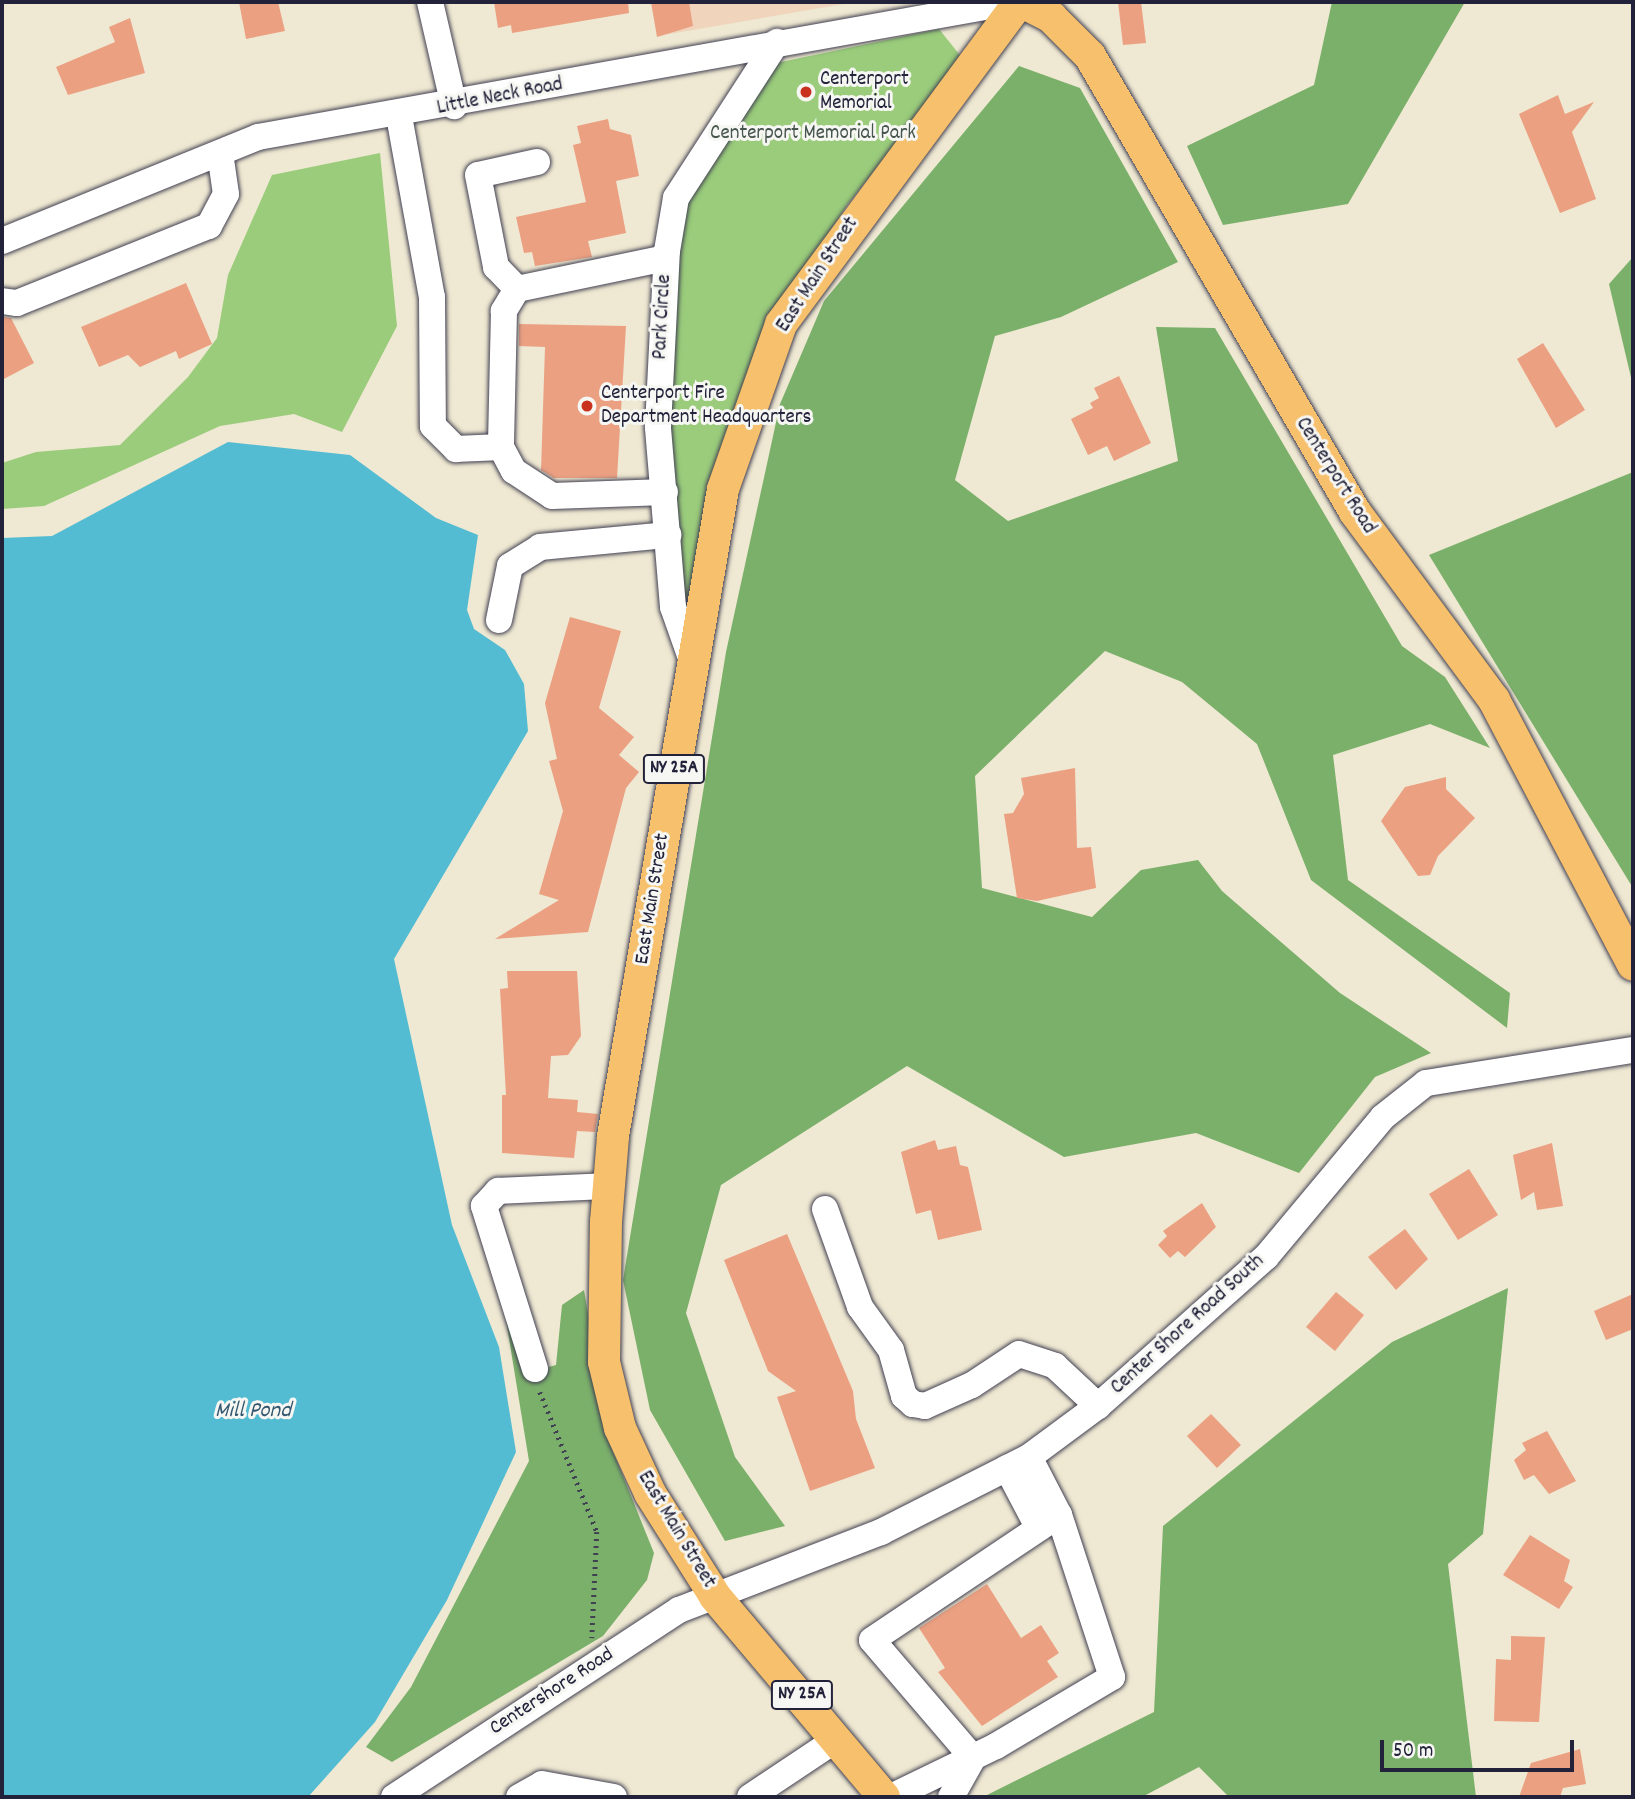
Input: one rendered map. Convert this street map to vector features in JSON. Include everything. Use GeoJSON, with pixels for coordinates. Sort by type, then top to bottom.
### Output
{"type":"FeatureCollection","features":[{"type":"Feature","properties":{"kind":"main road","name":"East Main Street"},"geometry":{"type":"LineString","coordinates":[[884,1797],[838,1739],[715,1596],[650,1493],[620,1428],[604,1362],[609,1186],[692,661],[723,489],[781,324],[1021,2]]}},
{"type":"Feature","properties":{"kind":"main road","name":"Centerport Road"},"geometry":{"type":"LineString","coordinates":[[1021,2],[1051,17],[1090,56],[1355,512],[1494,700],[1631,956]]}},
{"type":"Feature","properties":{"kind":"street"},"geometry":{"type":"LineString","coordinates":[[430,2],[454,106]]}},
{"type":"Feature","properties":{"kind":"street","name":"Little Neck Road"},"geometry":{"type":"LineString","coordinates":[[2,240],[258,137],[399,116],[776,42],[1013,2]]}},
{"type":"Feature","properties":{"kind":"street","name":"Park Circle"},"geometry":{"type":"LineString","coordinates":[[692,661],[673,607],[658,427],[666,258],[676,198],[776,42]]}},
{"type":"Feature","properties":{"kind":"street"},"geometry":{"type":"LineString","coordinates":[[399,116],[432,297],[433,426],[456,449],[500,447]]}},
{"type":"Feature","properties":{"kind":"street"},"geometry":{"type":"LineString","coordinates":[[2,301],[17,303],[209,226],[226,194],[220,153]]}},
{"type":"Feature","properties":{"kind":"street"},"geometry":{"type":"LineString","coordinates":[[517,289],[496,267],[478,175],[537,162]]}},
{"type":"Feature","properties":{"kind":"street"},"geometry":{"type":"LineString","coordinates":[[665,492],[552,496],[532,488],[500,447],[504,311],[517,289],[666,258]]}},
{"type":"Feature","properties":{"kind":"street"},"geometry":{"type":"LineString","coordinates":[[499,620],[510,566],[540,547],[668,535]]}},
{"type":"Feature","properties":{"kind":"street","name":"Center Shore Road South"},"geometry":{"type":"LineString","coordinates":[[715,1596],[881,1532],[1018,1462],[1098,1406],[1266,1256],[1383,1117],[1426,1083],[1633,1050]]}},
{"type":"Feature","properties":{"kind":"street"},"geometry":{"type":"LineString","coordinates":[[535,1369],[484,1206],[498,1191],[609,1186]]}},
{"type":"Feature","properties":{"kind":"street"},"geometry":{"type":"LineString","coordinates":[[825,1209],[854,1295],[891,1350],[904,1396],[913,1404],[925,1406],[972,1385],[1019,1354],[1055,1366],[1098,1406]]}},
{"type":"Feature","properties":{"kind":"street"},"geometry":{"type":"LineString","coordinates":[[891,1797],[973,1758],[1112,1677],[1048,1521],[1018,1462]]}},
{"type":"Feature","properties":{"kind":"street"},"geometry":{"type":"LineString","coordinates":[[973,1758],[872,1640],[1048,1521]]}},
{"type":"Feature","properties":{"kind":"street","name":"Centershore Road"},"geometry":{"type":"LineString","coordinates":[[394,1797],[679,1610],[715,1596]]}},
{"type":"Feature","properties":{"kind":"street"},"geometry":{"type":"LineString","coordinates":[[750,1797],[838,1739]]}},
{"type":"Feature","properties":{"kind":"street"},"geometry":{"type":"LineString","coordinates":[[951,1797],[973,1758]]}},
{"type":"Feature","properties":{"kind":"street"},"geometry":{"type":"LineString","coordinates":[[519,1797],[542,1784],[614,1797]]}},
{"type":"Feature","properties":{"kind":"path"},"geometry":{"type":"LineString","coordinates":[[535,1369],[597,1532],[591,1667]]}},
{"type":"Feature","properties":{"kind":"shaded area"},"geometry":{"type":"Polygon","coordinates":[[[651,2],[855,2],[658,36],[651,2]]]}},
{"type":"Feature","properties":{"kind":"green space"},"geometry":{"type":"Polygon","coordinates":[[[1332,2],[1465,2],[1348,204],[1223,225],[1187,146],[1314,85],[1332,2]]]}},
{"type":"Feature","properties":{"kind":"green space","name":"Centerport Memorial Park"},"geometry":{"type":"Polygon","coordinates":[[[939,29],[963,59],[847,205],[777,313],[690,635],[665,432],[682,206],[776,63],[939,29]]]}},
{"type":"Feature","properties":{"kind":"green space"},"geometry":{"type":"Polygon","coordinates":[[[1019,66],[1080,88],[1178,262],[1061,317],[995,336],[955,480],[1008,521],[1178,461],[1156,327],[1215,328],[1402,646],[1445,677],[1490,748],[1430,724],[1333,755],[1348,880],[1510,993],[1507,1028],[1311,880],[1257,744],[1182,682],[1105,651],[975,776],[982,888],[1092,917],[1141,870],[1198,860],[1222,891],[1340,993],[1431,1053],[1375,1077],[1299,1173],[1196,1133],[1064,1157],[907,1066],[721,1185],[686,1313],[735,1457],[785,1526],[725,1541],[650,1410],[623,1280],[726,652],[780,404],[824,301],[1019,66]]]}},
{"type":"Feature","properties":{"kind":"green space"},"geometry":{"type":"Polygon","coordinates":[[[380,153],[397,326],[342,432],[294,414],[220,426],[44,506],[2,509],[2,463],[36,452],[120,445],[188,377],[217,338],[228,275],[272,175],[380,153]]]}},
{"type":"Feature","properties":{"kind":"green space"},"geometry":{"type":"Polygon","coordinates":[[[1633,257],[1633,386],[1609,284],[1633,257]]]}},
{"type":"Feature","properties":{"kind":"green space"},"geometry":{"type":"Polygon","coordinates":[[[1633,472],[1633,888],[1429,555],[1633,472]]]}},
{"type":"Feature","properties":{"kind":"green space"},"geometry":{"type":"Polygon","coordinates":[[[1508,1288],[1483,1534],[1448,1564],[1476,1797],[1229,1797],[1199,1767],[1142,1797],[983,1797],[1154,1712],[1163,1526],[1392,1342],[1508,1288]]]}},
{"type":"Feature","properties":{"kind":"green space"},"geometry":{"type":"Polygon","coordinates":[[[584,1290],[610,1444],[654,1553],[647,1580],[603,1636],[392,1762],[366,1747],[411,1687],[529,1461],[503,1302],[530,1372],[556,1365],[562,1305],[584,1290]]]}},
{"type":"Feature","properties":{"kind":"water","name":"Mill Pond"},"geometry":{"type":"Polygon","coordinates":[[[228,442],[350,455],[436,518],[478,535],[467,610],[474,629],[505,650],[524,684],[528,731],[394,959],[452,1225],[499,1347],[516,1452],[447,1600],[375,1722],[308,1797],[2,1797],[2,538],[52,536],[228,442]]]}},
{"type":"Feature","properties":{"kind":"building"},"geometry":{"type":"Polygon","coordinates":[[[239,2],[278,2],[285,31],[246,39],[239,2]]]}},
{"type":"Feature","properties":{"kind":"building"},"geometry":{"type":"Polygon","coordinates":[[[494,2],[628,2],[629,13],[512,33],[511,25],[498,28],[494,2]]]}},
{"type":"Feature","properties":{"kind":"building"},"geometry":{"type":"Polygon","coordinates":[[[651,2],[689,2],[693,26],[657,37],[651,2]]]}},
{"type":"Feature","properties":{"kind":"building"},"geometry":{"type":"Polygon","coordinates":[[[1118,2],[1141,2],[1146,43],[1123,45],[1118,2]]]}},
{"type":"Feature","properties":{"kind":"building"},"geometry":{"type":"Polygon","coordinates":[[[130,18],[145,73],[68,95],[56,67],[115,42],[109,27],[130,18]]]}},
{"type":"Feature","properties":{"kind":"building"},"geometry":{"type":"Polygon","coordinates":[[[1558,95],[1565,114],[1594,102],[1572,132],[1596,199],[1560,213],[1519,114],[1558,95]]]}},
{"type":"Feature","properties":{"kind":"building"},"geometry":{"type":"Polygon","coordinates":[[[608,119],[610,129],[631,135],[639,176],[616,181],[626,233],[588,241],[592,257],[535,266],[532,252],[524,253],[516,217],[586,202],[573,145],[581,143],[577,126],[608,119]]]}},
{"type":"Feature","properties":{"kind":"building"},"geometry":{"type":"Polygon","coordinates":[[[186,283],[212,344],[179,359],[176,351],[140,367],[128,355],[99,367],[81,327],[186,283]]]}},
{"type":"Feature","properties":{"kind":"building"},"geometry":{"type":"Polygon","coordinates":[[[2,317],[11,318],[34,363],[2,380],[2,317]]]}},
{"type":"Feature","properties":{"kind":"building"},"geometry":{"type":"Polygon","coordinates":[[[519,324],[626,326],[617,478],[554,478],[541,470],[545,347],[519,346],[519,324]]]}},
{"type":"Feature","properties":{"kind":"building"},"geometry":{"type":"Polygon","coordinates":[[[1543,343],[1585,410],[1556,428],[1517,359],[1543,343]]]}},
{"type":"Feature","properties":{"kind":"building"},"geometry":{"type":"Polygon","coordinates":[[[1119,376],[1151,443],[1114,461],[1107,446],[1088,455],[1071,419],[1093,408],[1090,403],[1099,398],[1094,388],[1119,376]]]}},
{"type":"Feature","properties":{"kind":"building"},"geometry":{"type":"Polygon","coordinates":[[[570,617],[621,631],[599,708],[634,737],[619,755],[639,772],[626,788],[588,932],[495,939],[559,900],[539,894],[563,811],[549,761],[557,759],[545,703],[570,617]]]}},
{"type":"Feature","properties":{"kind":"building"},"geometry":{"type":"Polygon","coordinates":[[[1075,768],[1077,848],[1091,847],[1096,888],[1037,901],[1017,898],[1004,814],[1013,813],[1024,794],[1021,778],[1075,768]]]}},
{"type":"Feature","properties":{"kind":"building"},"geometry":{"type":"Polygon","coordinates":[[[1446,777],[1446,789],[1475,818],[1438,856],[1430,875],[1418,876],[1381,821],[1405,787],[1446,777]]]}},
{"type":"Feature","properties":{"kind":"building"},"geometry":{"type":"Polygon","coordinates":[[[507,971],[577,971],[581,1036],[568,1055],[551,1056],[548,1098],[578,1100],[577,1112],[598,1114],[595,1132],[577,1131],[574,1158],[502,1153],[502,1095],[506,1095],[500,989],[508,988],[507,971]]]}},
{"type":"Feature","properties":{"kind":"building"},"geometry":{"type":"Polygon","coordinates":[[[935,1140],[938,1150],[956,1146],[960,1165],[968,1167],[982,1230],[938,1240],[931,1210],[916,1214],[901,1152],[935,1140]]]}},
{"type":"Feature","properties":{"kind":"building"},"geometry":{"type":"Polygon","coordinates":[[[1552,1143],[1563,1206],[1537,1210],[1534,1192],[1521,1200],[1513,1155],[1552,1143]]]}},
{"type":"Feature","properties":{"kind":"building"},"geometry":{"type":"Polygon","coordinates":[[[1469,1169],[1498,1215],[1458,1240],[1429,1194],[1469,1169]]]}},
{"type":"Feature","properties":{"kind":"building"},"geometry":{"type":"Polygon","coordinates":[[[1202,1203],[1216,1227],[1185,1257],[1178,1251],[1170,1258],[1158,1245],[1167,1236],[1163,1231],[1202,1203]]]}},
{"type":"Feature","properties":{"kind":"building"},"geometry":{"type":"Polygon","coordinates":[[[1405,1229],[1428,1259],[1396,1290],[1368,1257],[1405,1229]]]}},
{"type":"Feature","properties":{"kind":"building"},"geometry":{"type":"Polygon","coordinates":[[[787,1234],[853,1391],[856,1419],[875,1468],[810,1491],[777,1397],[796,1391],[768,1371],[724,1260],[787,1234]]]}},
{"type":"Feature","properties":{"kind":"building"},"geometry":{"type":"Polygon","coordinates":[[[1336,1292],[1364,1315],[1335,1351],[1306,1327],[1336,1292]]]}},
{"type":"Feature","properties":{"kind":"building"},"geometry":{"type":"Polygon","coordinates":[[[1633,1294],[1633,1329],[1606,1340],[1594,1311],[1633,1294]]]}},
{"type":"Feature","properties":{"kind":"building"},"geometry":{"type":"Polygon","coordinates":[[[1211,1414],[1241,1445],[1217,1468],[1187,1436],[1211,1414]]]}},
{"type":"Feature","properties":{"kind":"building"},"geometry":{"type":"Polygon","coordinates":[[[1547,1431],[1576,1481],[1549,1494],[1534,1475],[1524,1480],[1514,1460],[1526,1450],[1522,1443],[1547,1431]]]}},
{"type":"Feature","properties":{"kind":"building"},"geometry":{"type":"Polygon","coordinates":[[[1530,1535],[1570,1560],[1564,1581],[1573,1587],[1559,1609],[1503,1575],[1530,1535]]]}},
{"type":"Feature","properties":{"kind":"building"},"geometry":{"type":"Polygon","coordinates":[[[987,1584],[1021,1638],[1041,1625],[1059,1653],[1047,1661],[1058,1677],[982,1726],[938,1672],[945,1668],[919,1628],[987,1584]]]}},
{"type":"Feature","properties":{"kind":"building"},"geometry":{"type":"Polygon","coordinates":[[[1511,1636],[1545,1637],[1539,1722],[1494,1721],[1496,1659],[1511,1660],[1511,1636]]]}},
{"type":"Feature","properties":{"kind":"building"},"geometry":{"type":"Polygon","coordinates":[[[1580,1749],[1586,1784],[1563,1788],[1560,1797],[1519,1797],[1531,1763],[1580,1749]]]}},
{"type":"Feature","properties":{"kind":"place","name":"Centerport Memorial"},"geometry":{"type":"Point","coordinates":[806,92]}},
{"type":"Feature","properties":{"kind":"place","name":"Centerport Fire Department Headquarters"},"geometry":{"type":"Point","coordinates":[587,406]}}]}
